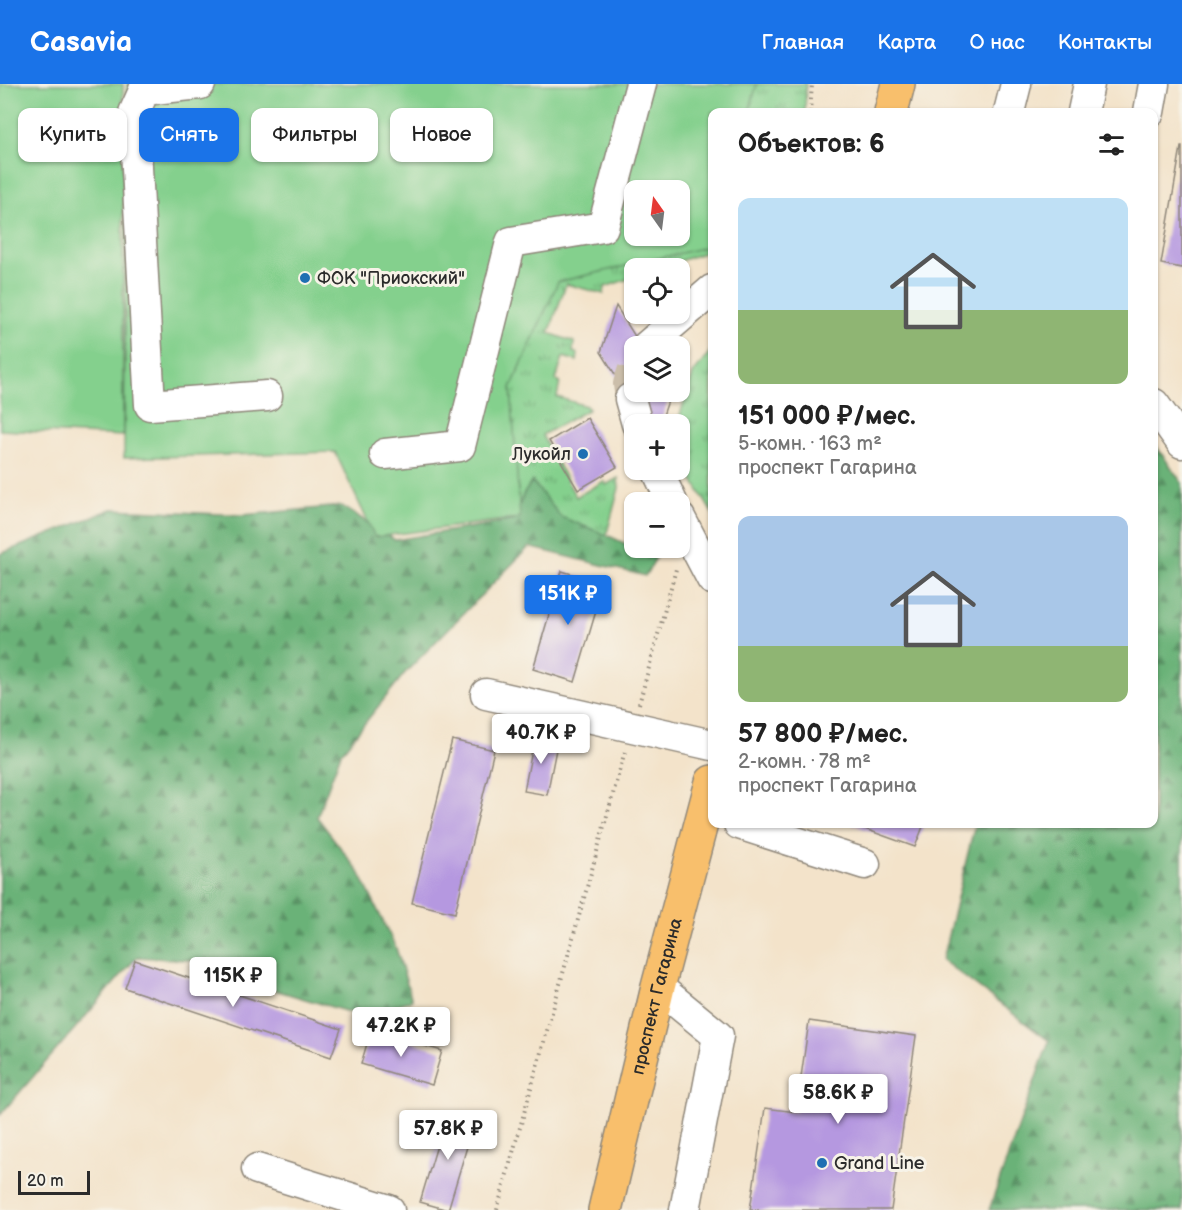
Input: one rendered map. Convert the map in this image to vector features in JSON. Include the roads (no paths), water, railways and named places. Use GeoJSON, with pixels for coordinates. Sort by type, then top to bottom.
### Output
{"type":"FeatureCollection","features":[{"type":"Feature","properties":{"kind":"main road"},"geometry":{"type":"LineString","coordinates":[[892,108],[898,84]]}},
{"type":"Feature","properties":{"kind":"main road","name":"проспект Гагарина"},"geometry":{"type":"LineString","coordinates":[[605,1210],[658,987],[708,810]]}},
{"type":"Feature","properties":{"kind":"lane"},"geometry":{"type":"LineString","coordinates":[[200,84],[146,87],[134,113],[150,405],[267,396]]}},
{"type":"Feature","properties":{"kind":"lane"},"geometry":{"type":"LineString","coordinates":[[385,454],[460,446],[510,242],[603,227],[641,84]]}},
{"type":"Feature","properties":{"kind":"lane"},"geometry":{"type":"LineString","coordinates":[[1010,108],[1016,84]]}},
{"type":"Feature","properties":{"kind":"lane"},"geometry":{"type":"LineString","coordinates":[[1084,108],[1089,84]]}},
{"type":"Feature","properties":{"kind":"lane"},"geometry":{"type":"LineString","coordinates":[[1150,108],[1154,84]]}},
{"type":"Feature","properties":{"kind":"lane"},"geometry":{"type":"LineString","coordinates":[[659,336],[708,293]]}},
{"type":"Feature","properties":{"kind":"lane"},"geometry":{"type":"LineString","coordinates":[[1158,410],[1182,443]]}},
{"type":"Feature","properties":{"kind":"lane"},"geometry":{"type":"LineString","coordinates":[[690,539],[708,572]]}},
{"type":"Feature","properties":{"kind":"lane"},"geometry":{"type":"LineString","coordinates":[[486,694],[708,744]]}},
{"type":"Feature","properties":{"kind":"lane"},"geometry":{"type":"LineString","coordinates":[[752,828],[865,864]]}},
{"type":"Feature","properties":{"kind":"lane"},"geometry":{"type":"LineString","coordinates":[[658,987],[718,1036],[685,1210]]}},
{"type":"Feature","properties":{"kind":"lane"},"geometry":{"type":"LineString","coordinates":[[257,1169],[389,1210]]}},
{"type":"Feature","properties":{"kind":"place","name":"ФОК \"Приокский\""},"geometry":{"type":"Point","coordinates":[305,278]}},
{"type":"Feature","properties":{"kind":"place","name":"Лукойл"},"geometry":{"type":"Point","coordinates":[583,454]}},
{"type":"Feature","properties":{"kind":"place","name":"Grand Line"},"geometry":{"type":"Point","coordinates":[822,1163]}}]}
